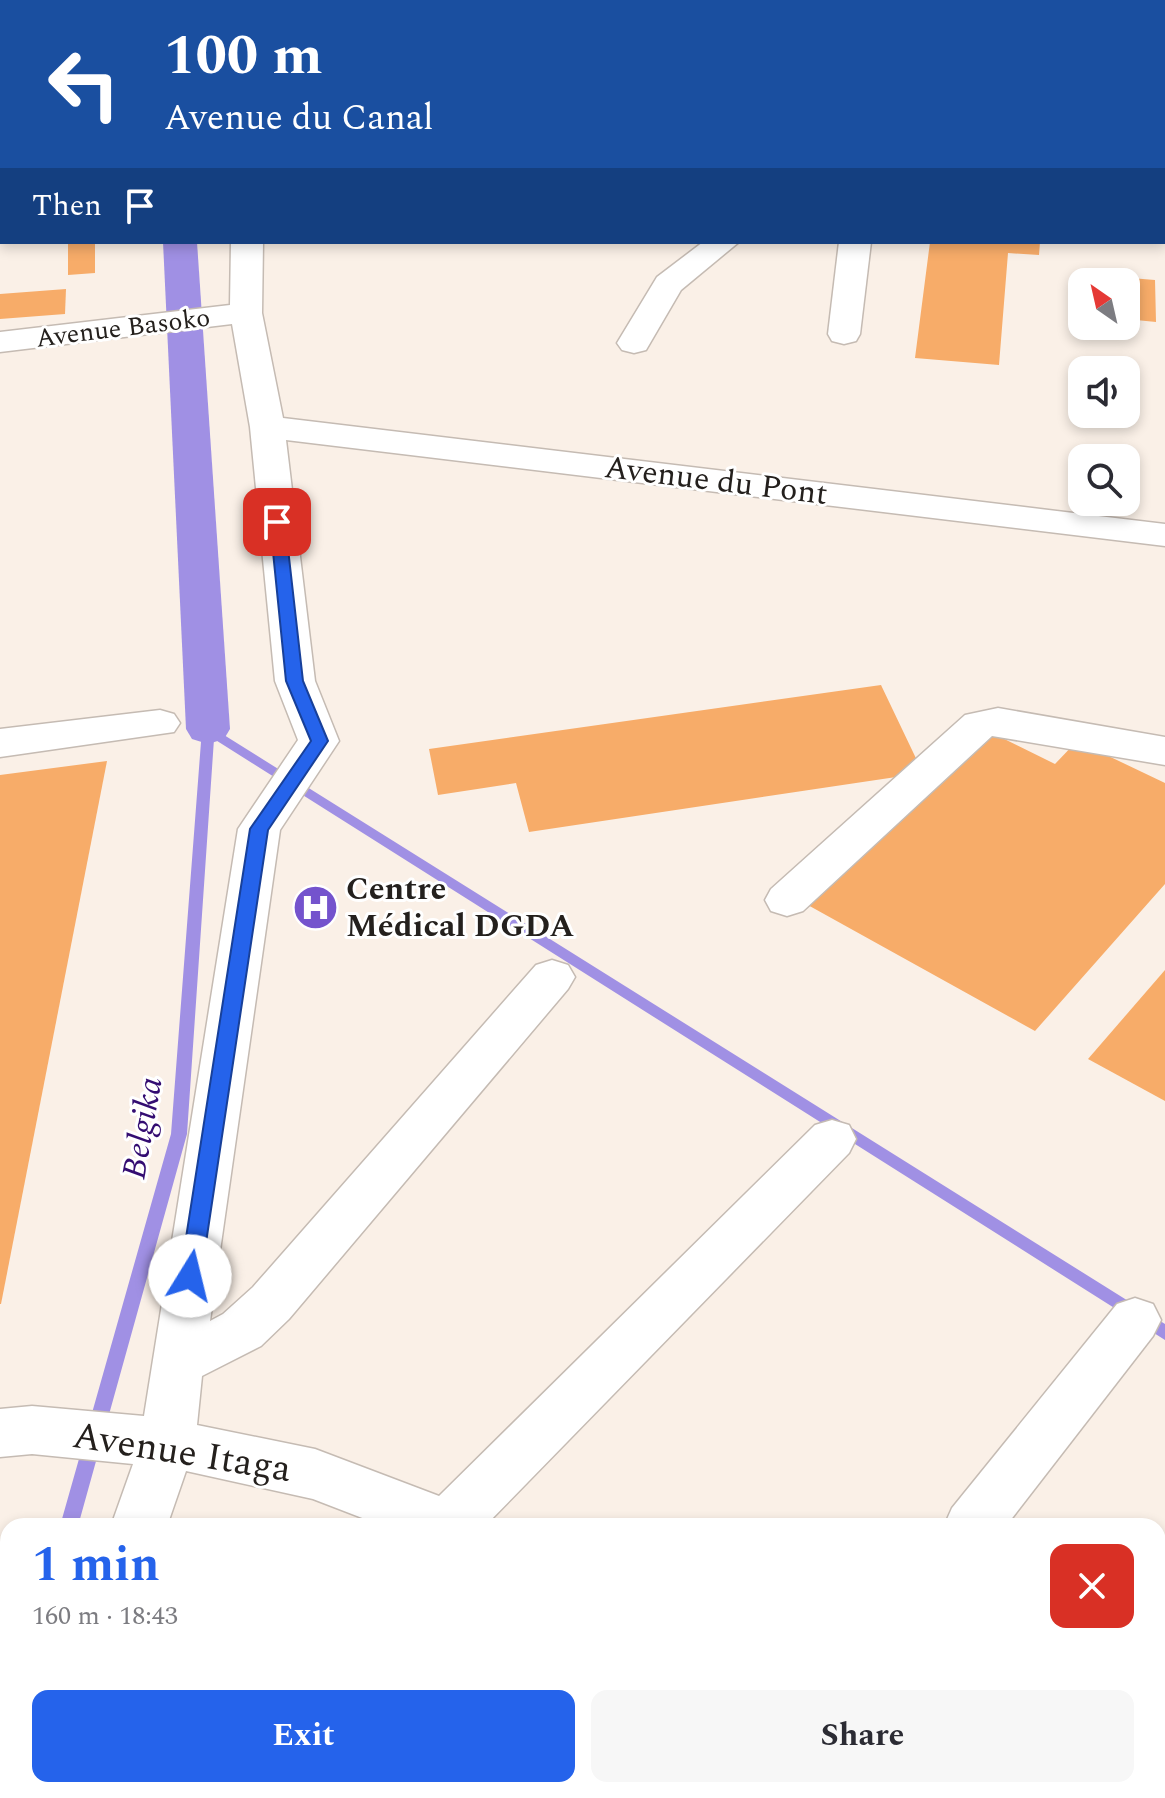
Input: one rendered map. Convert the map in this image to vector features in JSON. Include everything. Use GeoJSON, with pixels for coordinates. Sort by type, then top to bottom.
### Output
{"type":"FeatureCollection","features":[{"type":"Feature","properties":{"kind":"street"},"geometry":{"type":"LineString","coordinates":[[140,1518],[150,1442],[177,1363],[259,829],[319,741],[295,681],[267,427],[233,315],[247,244]]}},
{"type":"Feature","properties":{"kind":"street"},"geometry":{"type":"LineString","coordinates":[[634,343],[668,284],[720,244]]}},
{"type":"Feature","properties":{"kind":"street"},"geometry":{"type":"LineString","coordinates":[[844,334],[855,244]]}},
{"type":"Feature","properties":{"kind":"street","name":"Avenue Basoko"},"geometry":{"type":"LineString","coordinates":[[0,342],[233,315]]}},
{"type":"Feature","properties":{"kind":"street","name":"Avenue du Pont"},"geometry":{"type":"LineString","coordinates":[[267,427],[1165,535]]}},
{"type":"Feature","properties":{"kind":"street"},"geometry":{"type":"LineString","coordinates":[[787,900],[979,725],[998,721],[1165,751]]}},
{"type":"Feature","properties":{"kind":"street"},"geometry":{"type":"LineString","coordinates":[[0,743],[160,723]]}},
{"type":"Feature","properties":{"kind":"street"},"geometry":{"type":"LineString","coordinates":[[177,1363],[242,1330],[271,1303],[552,977]]}},
{"type":"Feature","properties":{"kind":"street"},"geometry":{"type":"LineString","coordinates":[[457,1518],[832,1139]]}},
{"type":"Feature","properties":{"kind":"street"},"geometry":{"type":"LineString","coordinates":[[978,1518],[1135,1320]]}},
{"type":"Feature","properties":{"kind":"street","name":"Avenue Itaga"},"geometry":{"type":"LineString","coordinates":[[16,1432],[150,1442],[315,1474],[428,1518]]}},
{"type":"Feature","properties":{"kind":"building"},"geometry":{"type":"Polygon","coordinates":[[[68,244],[95,244],[95,273],[68,275],[68,244]]]}},
{"type":"Feature","properties":{"kind":"building"},"geometry":{"type":"Polygon","coordinates":[[[930,244],[1040,244],[1039,255],[1008,253],[999,365],[915,358],[930,244]]]}},
{"type":"Feature","properties":{"kind":"building"},"geometry":{"type":"Polygon","coordinates":[[[1140,279],[1155,280],[1156,322],[1140,320],[1140,279]]]}},
{"type":"Feature","properties":{"kind":"building"},"geometry":{"type":"Polygon","coordinates":[[[66,289],[65,314],[0,319],[0,294],[66,289]]]}},
{"type":"Feature","properties":{"kind":"building"},"geometry":{"type":"Polygon","coordinates":[[[881,685],[923,773],[529,832],[516,783],[438,795],[429,749],[881,685]]]}},
{"type":"Feature","properties":{"kind":"building"},"geometry":{"type":"Polygon","coordinates":[[[986,730],[1055,764],[1077,741],[1165,783],[1165,884],[1035,1031],[806,904],[986,730]]]}},
{"type":"Feature","properties":{"kind":"building"},"geometry":{"type":"Polygon","coordinates":[[[107,761],[1,1304],[0,1304],[0,775],[107,761]]]}},
{"type":"Feature","properties":{"kind":"building"},"geometry":{"type":"Polygon","coordinates":[[[1165,970],[1165,1101],[1088,1059],[1165,970]]]}},
{"type":"Feature","properties":{"kind":"waterway"},"geometry":{"type":"LineString","coordinates":[[180,244],[208,729]]}},
{"type":"Feature","properties":{"kind":"waterway","name":"Belgika"},"geometry":{"type":"LineString","coordinates":[[71,1518],[179,1134],[208,729],[1165,1333]]}},
{"type":"Feature","properties":{"kind":"place","name":"Centre Médical DGDA"},"geometry":{"type":"Point","coordinates":[315,907]}},
{"type":"Feature","properties":{"kind":"route"},"geometry":{"type":"LineString","coordinates":[[190,1276],[259,829],[289,783],[318,747],[319,741],[295,681],[277,522]]}}]}
